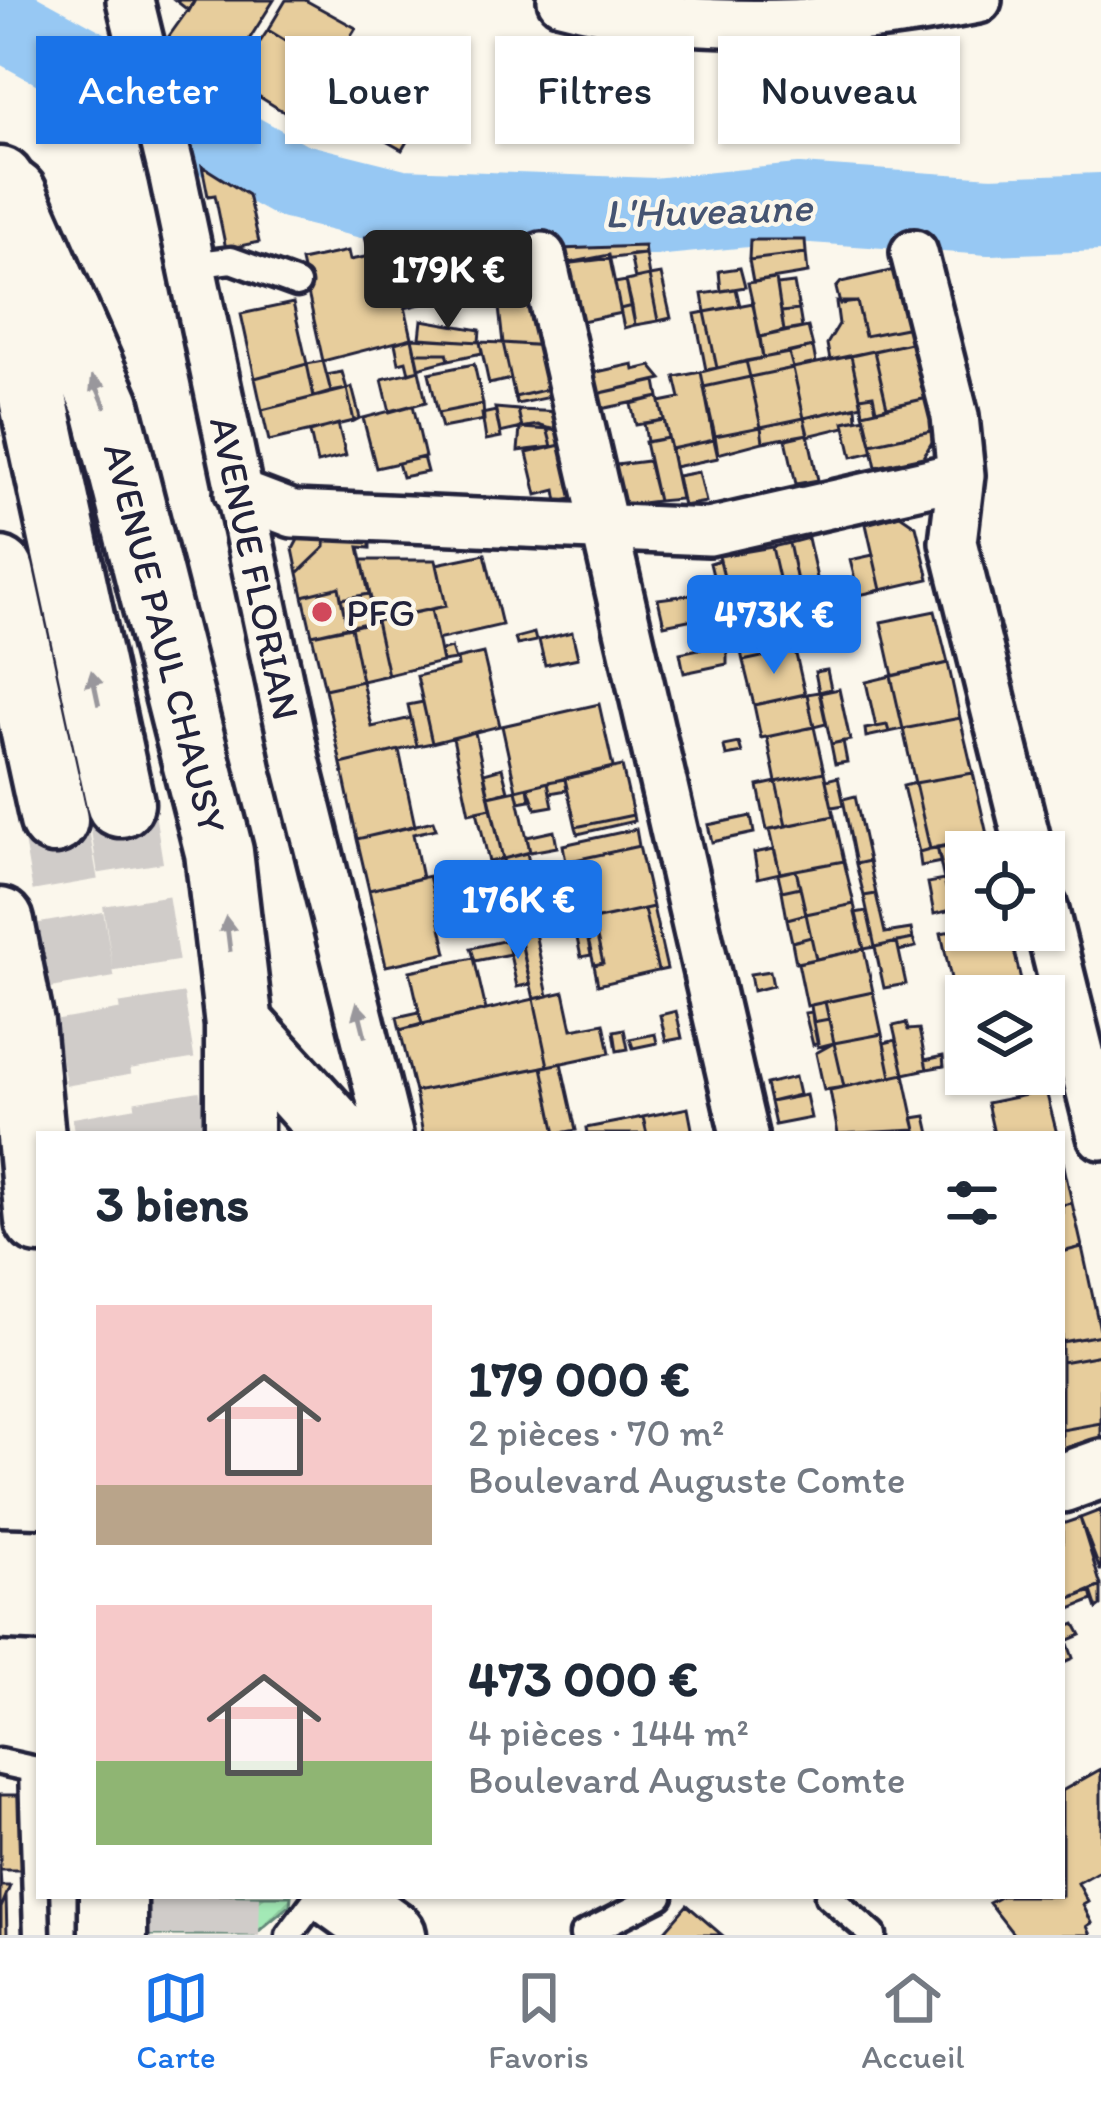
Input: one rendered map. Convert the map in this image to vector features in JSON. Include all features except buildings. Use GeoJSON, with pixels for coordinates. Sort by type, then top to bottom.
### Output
{"type":"FeatureCollection","features":[{"type":"Feature","properties":{"kind":"main road","name":"AVENUE PAUL CHAUSY"},"geometry":{"type":"LineString","coordinates":[[0,164],[106,405],[219,852],[238,1025],[239,1131]]}},
{"type":"Feature","properties":{"kind":"main road"},"geometry":{"type":"LineString","coordinates":[[0,181],[25,361],[120,802]]}},
{"type":"Feature","properties":{"kind":"main road"},"geometry":{"type":"LineString","coordinates":[[0,571],[54,820]]}},
{"type":"Feature","properties":{"kind":"main road"},"geometry":{"type":"LineString","coordinates":[[0,922],[20,1022],[36,1189]]}},
{"type":"Feature","properties":{"kind":"main road"},"geometry":{"type":"LineString","coordinates":[[238,1025],[335,1131]]}},
{"type":"Feature","properties":{"kind":"main road"},"geometry":{"type":"LineString","coordinates":[[112,1899],[113,1935]]}},
{"type":"Feature","properties":{"kind":"main road"},"geometry":{"type":"LineString","coordinates":[[342,1899],[392,1935]]}},
{"type":"Feature","properties":{"kind":"street","name":"AVENUE FLORIAN"},"geometry":{"type":"LineString","coordinates":[[130,0],[173,177],[297,764],[387,1131]]}},
{"type":"Feature","properties":{"kind":"street"},"geometry":{"type":"LineString","coordinates":[[561,0],[608,13],[705,24],[978,0]]}},
{"type":"Feature","properties":{"kind":"street"},"geometry":{"type":"LineString","coordinates":[[914,253],[955,416],[961,475],[953,542],[1025,831]]}},
{"type":"Feature","properties":{"kind":"street"},"geometry":{"type":"LineString","coordinates":[[542,256],[600,526],[743,1131]]}},
{"type":"Feature","properties":{"kind":"street"},"geometry":{"type":"LineString","coordinates":[[238,493],[293,514],[709,532],[961,475]]}},
{"type":"Feature","properties":{"kind":"street"},"geometry":{"type":"LineString","coordinates":[[1055,951],[1101,1136]]}},
{"type":"Feature","properties":{"kind":"street"},"geometry":{"type":"LineString","coordinates":[[1065,1482],[1101,1469]]}},
{"type":"Feature","properties":{"kind":"street"},"geometry":{"type":"LineString","coordinates":[[0,1558],[36,1559]]}},
{"type":"Feature","properties":{"kind":"street"},"geometry":{"type":"LineString","coordinates":[[0,1610],[36,1612]]}},
{"type":"Feature","properties":{"kind":"lane"},"geometry":{"type":"LineString","coordinates":[[192,265],[231,260],[296,284]]}},
{"type":"Feature","properties":{"kind":"lane"},"geometry":{"type":"LineString","coordinates":[[0,1762],[32,1769],[36,1880]]}},
{"type":"Feature","properties":{"kind":"lane"},"geometry":{"type":"LineString","coordinates":[[37,1899],[38,1935]]}},
{"type":"Feature","properties":{"kind":"lane"},"geometry":{"type":"LineString","coordinates":[[289,1935],[316,1899]]}},
{"type":"Feature","properties":{"kind":"lane"},"geometry":{"type":"LineString","coordinates":[[583,1935],[655,1899]]}},
{"type":"Feature","properties":{"kind":"lane"},"geometry":{"type":"LineString","coordinates":[[831,1899],[873,1935]]}},
{"type":"Feature","properties":{"kind":"green space"},"geometry":{"type":"Polygon","coordinates":[[[128,1899],[291,1899],[290,1905],[254,1935],[129,1935],[128,1899]]]}},
{"type":"Feature","properties":{"kind":"waterway","name":"L'Huveaune"},"geometry":{"type":"LineString","coordinates":[[0,20],[293,181],[401,208],[654,217],[798,203],[990,216],[1101,212]]}},
{"type":"Feature","properties":{"kind":"tunnel"},"geometry":{"type":"LineString","coordinates":[[120,803],[173,1131]]}},
{"type":"Feature","properties":{"kind":"tunnel"},"geometry":{"type":"LineString","coordinates":[[54,820],[107,1131]]}},
{"type":"Feature","properties":{"kind":"tunnel"},"geometry":{"type":"LineString","coordinates":[[161,1899],[161,1935]]}},
{"type":"Feature","properties":{"kind":"tunnel"},"geometry":{"type":"LineString","coordinates":[[226,1935],[227,1899]]}},
{"type":"Feature","properties":{"kind":"place","name":"PFG"},"geometry":{"type":"Point","coordinates":[322,612]}}]}
